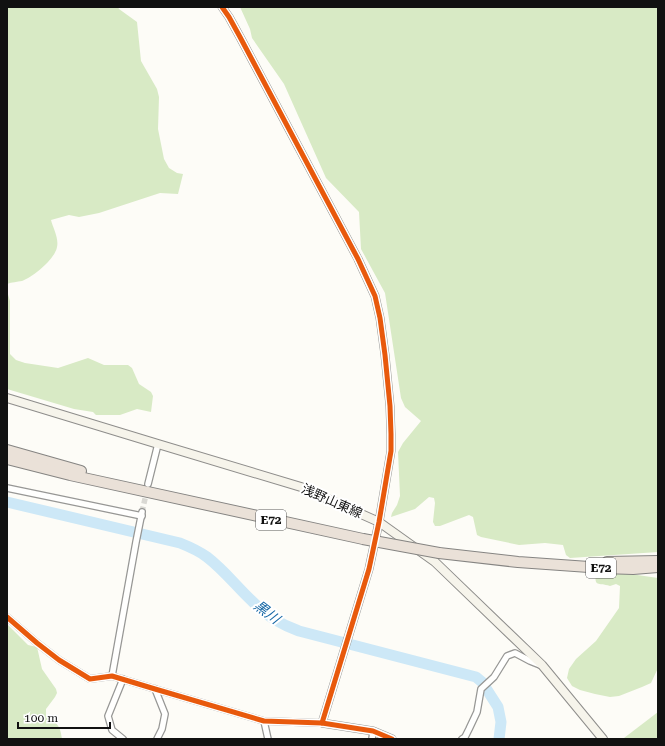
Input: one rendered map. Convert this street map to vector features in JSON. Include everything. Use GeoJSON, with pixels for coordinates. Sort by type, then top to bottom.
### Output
{"type":"FeatureCollection","features":[{"type":"Feature","properties":{"kind":"highway","name":"E72"},"geometry":{"type":"LineString","coordinates":[[7,450],[179,498]]}},
{"type":"Feature","properties":{"kind":"highway","name":"E72"},"geometry":{"type":"LineString","coordinates":[[7,459],[70,475],[261,517],[363,539],[438,553],[487,559],[603,568],[633,569],[658,567]]}},
{"type":"Feature","properties":{"kind":"highway","name":"E72"},"geometry":{"type":"LineString","coordinates":[[544,563],[658,561]]}},
{"type":"Feature","properties":{"kind":"main road","name":"浅野山東線"},"geometry":{"type":"LineString","coordinates":[[7,398],[301,487],[379,522],[435,562],[542,665],[603,739]]}},
{"type":"Feature","properties":{"kind":"street"},"geometry":{"type":"LineString","coordinates":[[222,7],[229,17],[358,260],[375,296],[380,318],[390,406],[392,434],[391,451],[379,522],[369,569],[322,723]]}},
{"type":"Feature","properties":{"kind":"street"},"geometry":{"type":"LineString","coordinates":[[148,484],[158,444]]}},
{"type":"Feature","properties":{"kind":"street"},"geometry":{"type":"LineString","coordinates":[[7,488],[142,514],[112,676]]}},
{"type":"Feature","properties":{"kind":"street"},"geometry":{"type":"LineString","coordinates":[[7,617],[59,660],[90,679],[112,676],[264,721],[322,723],[373,731],[392,739]]}},
{"type":"Feature","properties":{"kind":"street"},"geometry":{"type":"LineString","coordinates":[[462,739],[465,737],[477,712],[481,689],[494,677],[507,656],[515,653],[530,661],[542,665]]}},
{"type":"Feature","properties":{"kind":"street"},"geometry":{"type":"LineString","coordinates":[[123,679],[108,716],[112,730],[123,739]]}},
{"type":"Feature","properties":{"kind":"street"},"geometry":{"type":"LineString","coordinates":[[155,689],[165,714],[162,729],[157,739]]}},
{"type":"Feature","properties":{"kind":"street"},"geometry":{"type":"LineString","coordinates":[[264,721],[268,739]]}},
{"type":"Feature","properties":{"kind":"street"},"geometry":{"type":"LineString","coordinates":[[372,739],[373,731]]}},
{"type":"Feature","properties":{"kind":"green space"},"geometry":{"type":"Polygon","coordinates":[[[7,7],[118,7],[137,22],[141,61],[157,89],[159,97],[158,129],[164,159],[169,168],[177,173],[183,174],[178,194],[160,193],[99,213],[79,217],[69,215],[51,220],[57,237],[57,247],[52,257],[43,267],[27,279],[7,284],[7,7]]]}},
{"type":"Feature","properties":{"kind":"green space"},"geometry":{"type":"Polygon","coordinates":[[[240,7],[658,7],[658,552],[570,558],[566,555],[563,545],[545,543],[519,545],[481,537],[477,535],[473,517],[469,515],[440,526],[435,526],[433,522],[435,503],[434,498],[429,497],[415,509],[391,517],[400,496],[398,452],[403,443],[421,421],[405,407],[401,398],[385,293],[361,249],[359,212],[326,178],[284,84],[252,38],[250,29],[240,7]]]}},
{"type":"Feature","properties":{"kind":"green space"},"geometry":{"type":"Polygon","coordinates":[[[7,291],[10,301],[10,354],[16,360],[25,363],[58,368],[88,358],[104,365],[128,365],[132,368],[139,384],[151,392],[153,396],[151,412],[137,409],[120,415],[96,415],[93,412],[74,409],[7,389],[7,291]]]}},
{"type":"Feature","properties":{"kind":"green space"},"geometry":{"type":"Polygon","coordinates":[[[610,571],[658,578],[658,668],[651,683],[619,696],[610,697],[580,690],[572,686],[567,678],[569,669],[576,659],[596,641],[619,608],[620,586],[616,584],[610,586],[598,584],[596,582],[596,572],[610,571]]]}},
{"type":"Feature","properties":{"kind":"green space"},"geometry":{"type":"Polygon","coordinates":[[[7,624],[28,645],[37,647],[42,669],[56,689],[57,693],[46,709],[46,716],[58,725],[62,739],[7,739],[7,624]]]}},
{"type":"Feature","properties":{"kind":"green space"},"geometry":{"type":"Polygon","coordinates":[[[658,712],[658,739],[624,739],[624,738],[658,712]]]}},
{"type":"Feature","properties":{"kind":"waterway","name":"黒川"},"geometry":{"type":"LineString","coordinates":[[7,502],[180,543],[207,557],[262,610],[274,619],[293,629],[476,677],[482,682],[498,707],[501,722],[499,739]]}},
{"type":"Feature","properties":{"kind":"tunnel"},"geometry":{"type":"LineString","coordinates":[[142,512],[147,490]]}},
{"type":"Feature","properties":{"kind":"cycle path"},"geometry":{"type":"LineString","coordinates":[[222,7],[240,37],[358,259],[375,296],[380,318],[390,406],[391,451],[379,522],[369,569],[322,723]]}},
{"type":"Feature","properties":{"kind":"cycle path"},"geometry":{"type":"LineString","coordinates":[[7,617],[59,660],[90,679],[112,676],[264,721],[322,723],[373,731],[392,739]]}}]}
